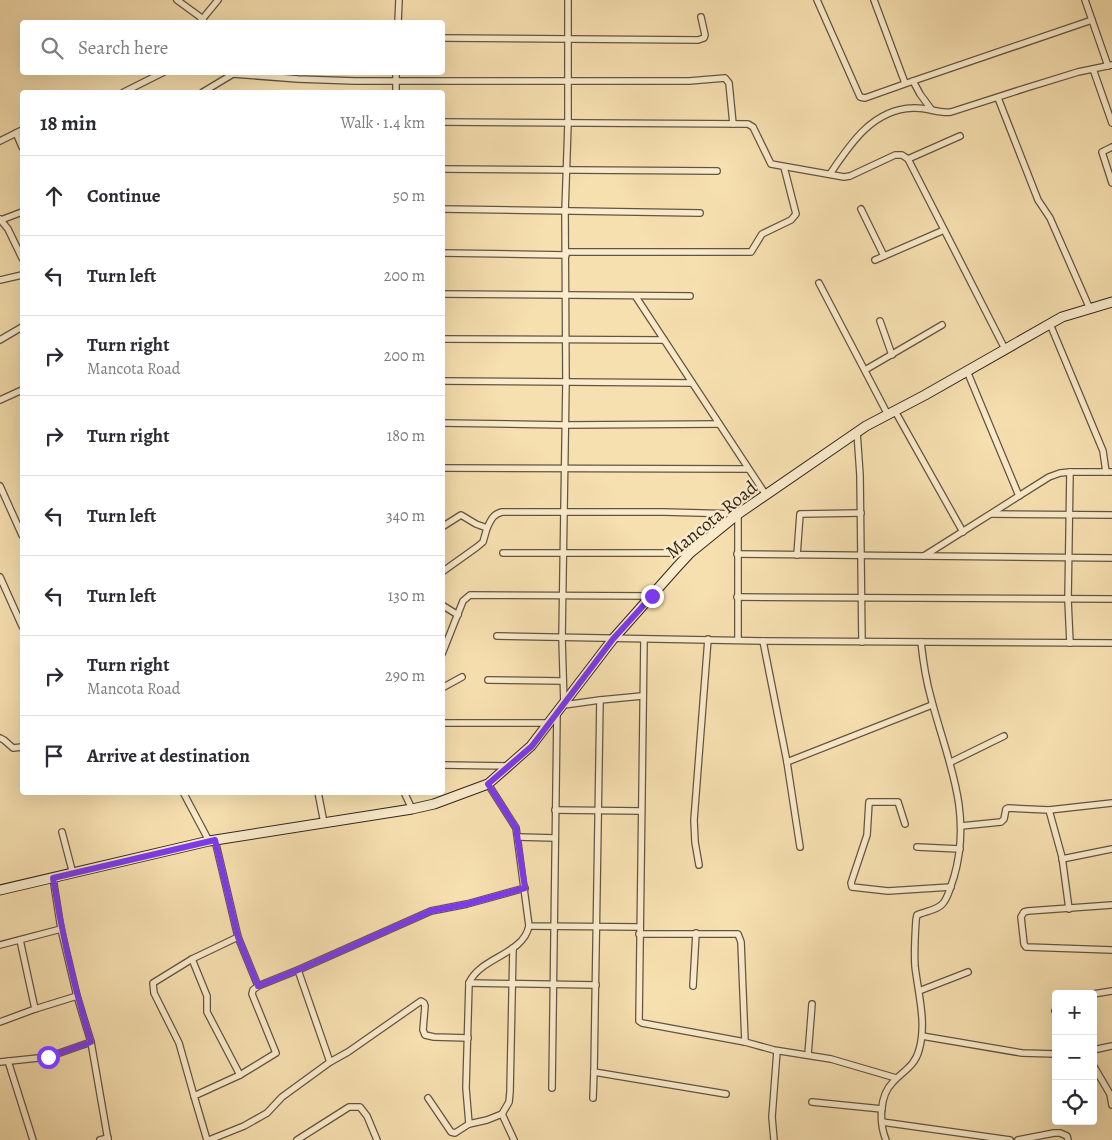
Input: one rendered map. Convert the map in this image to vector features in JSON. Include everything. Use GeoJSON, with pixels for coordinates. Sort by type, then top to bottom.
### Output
{"type":"FeatureCollection","features":[{"type":"Feature","properties":{"kind":"main road","name":"Mancota Road"},"geometry":{"type":"LineString","coordinates":[[0,890],[212,841],[412,810],[488,784],[532,746],[613,639],[690,554],[738,514],[857,432],[1062,317],[1112,302]]}},
{"type":"Feature","properties":{"kind":"street"},"geometry":{"type":"LineString","coordinates":[[177,0],[201,20]]}},
{"type":"Feature","properties":{"kind":"street"},"geometry":{"type":"LineString","coordinates":[[203,20],[218,0]]}},
{"type":"Feature","properties":{"kind":"street"},"geometry":{"type":"LineString","coordinates":[[398,20],[399,0]]}},
{"type":"Feature","properties":{"kind":"street"},"geometry":{"type":"LineString","coordinates":[[568,0],[568,124],[565,212],[564,595],[562,638],[564,705],[642,696]]}},
{"type":"Feature","properties":{"kind":"street"},"geometry":{"type":"LineString","coordinates":[[818,0],[860,97],[865,98],[1092,20]]}},
{"type":"Feature","properties":{"kind":"street"},"geometry":{"type":"LineString","coordinates":[[874,0],[905,84]]}},
{"type":"Feature","properties":{"kind":"street"},"geometry":{"type":"LineString","coordinates":[[830,174],[847,149],[880,117],[907,108],[931,109],[944,113],[951,112],[1026,88],[1110,66],[1085,0]]}},
{"type":"Feature","properties":{"kind":"street"},"geometry":{"type":"LineString","coordinates":[[445,38],[698,40],[704,38],[705,35],[702,17]]}},
{"type":"Feature","properties":{"kind":"street"},"geometry":{"type":"LineString","coordinates":[[1093,69],[1112,123]]}},
{"type":"Feature","properties":{"kind":"street"},"geometry":{"type":"LineString","coordinates":[[128,90],[158,75]]}},
{"type":"Feature","properties":{"kind":"street"},"geometry":{"type":"LineString","coordinates":[[206,90],[228,75]]}},
{"type":"Feature","properties":{"kind":"street"},"geometry":{"type":"LineString","coordinates":[[253,75],[298,79],[396,76],[568,81],[689,81],[725,78],[729,82],[733,124]]}},
{"type":"Feature","properties":{"kind":"street"},"geometry":{"type":"LineString","coordinates":[[396,76],[396,90]]}},
{"type":"Feature","properties":{"kind":"street"},"geometry":{"type":"LineString","coordinates":[[913,80],[931,109]]}},
{"type":"Feature","properties":{"kind":"street"},"geometry":{"type":"LineString","coordinates":[[998,98],[1039,202],[1051,221],[1090,309]]}},
{"type":"Feature","properties":{"kind":"street"},"geometry":{"type":"LineString","coordinates":[[445,122],[733,124],[752,126],[769,162],[773,165],[847,177],[899,154],[908,160],[1005,349]]}},
{"type":"Feature","properties":{"kind":"street"},"geometry":{"type":"LineString","coordinates":[[0,141],[20,131]]}},
{"type":"Feature","properties":{"kind":"street"},"geometry":{"type":"LineString","coordinates":[[16,134],[20,143]]}},
{"type":"Feature","properties":{"kind":"street"},"geometry":{"type":"LineString","coordinates":[[908,160],[960,136]]}},
{"type":"Feature","properties":{"kind":"street"},"geometry":{"type":"LineString","coordinates":[[1112,147],[1102,152],[1112,183]]}},
{"type":"Feature","properties":{"kind":"street"},"geometry":{"type":"LineString","coordinates":[[445,253],[745,254],[751,252],[762,234],[791,220],[796,214],[784,167]]}},
{"type":"Feature","properties":{"kind":"street"},"geometry":{"type":"LineString","coordinates":[[445,169],[717,171]]}},
{"type":"Feature","properties":{"kind":"street"},"geometry":{"type":"LineString","coordinates":[[445,209],[700,213]]}},
{"type":"Feature","properties":{"kind":"street"},"geometry":{"type":"LineString","coordinates":[[861,209],[884,256]]}},
{"type":"Feature","properties":{"kind":"street"},"geometry":{"type":"LineString","coordinates":[[20,213],[1,219],[14,239],[20,253]]}},
{"type":"Feature","properties":{"kind":"street"},"geometry":{"type":"LineString","coordinates":[[875,260],[944,230]]}},
{"type":"Feature","properties":{"kind":"street"},"geometry":{"type":"LineString","coordinates":[[0,280],[20,275]]}},
{"type":"Feature","properties":{"kind":"street"},"geometry":{"type":"LineString","coordinates":[[819,283],[865,370],[963,532]]}},
{"type":"Feature","properties":{"kind":"street"},"geometry":{"type":"LineString","coordinates":[[445,294],[690,296]]}},
{"type":"Feature","properties":{"kind":"street"},"geometry":{"type":"LineString","coordinates":[[636,297],[766,495]]}},
{"type":"Feature","properties":{"kind":"street"},"geometry":{"type":"LineString","coordinates":[[880,321],[892,356]]}},
{"type":"Feature","properties":{"kind":"street"},"geometry":{"type":"LineString","coordinates":[[924,556],[1055,474],[1109,472],[1103,451],[1050,324]]}},
{"type":"Feature","properties":{"kind":"street"},"geometry":{"type":"LineString","coordinates":[[865,370],[892,356],[942,325]]}},
{"type":"Feature","properties":{"kind":"street"},"geometry":{"type":"LineString","coordinates":[[0,340],[20,328]]}},
{"type":"Feature","properties":{"kind":"street"},"geometry":{"type":"LineString","coordinates":[[445,339],[664,340]]}},
{"type":"Feature","properties":{"kind":"street"},"geometry":{"type":"LineString","coordinates":[[967,371],[1019,496]]}},
{"type":"Feature","properties":{"kind":"street"},"geometry":{"type":"LineString","coordinates":[[445,380],[692,383]]}},
{"type":"Feature","properties":{"kind":"street"},"geometry":{"type":"LineString","coordinates":[[0,400],[20,391]]}},
{"type":"Feature","properties":{"kind":"street"},"geometry":{"type":"LineString","coordinates":[[445,423],[565,425],[719,424]]}},
{"type":"Feature","properties":{"kind":"street"},"geometry":{"type":"LineString","coordinates":[[857,432],[861,513],[862,642]]}},
{"type":"Feature","properties":{"kind":"street"},"geometry":{"type":"LineString","coordinates":[[445,468],[748,469]]}},
{"type":"Feature","properties":{"kind":"street"},"geometry":{"type":"LineString","coordinates":[[1070,472],[1068,600],[1070,643]]}},
{"type":"Feature","properties":{"kind":"street"},"geometry":{"type":"LineString","coordinates":[[0,486],[20,531]]}},
{"type":"Feature","properties":{"kind":"street"},"geometry":{"type":"LineString","coordinates":[[445,570],[483,542],[492,517],[498,512],[738,514],[738,640]]}},
{"type":"Feature","properties":{"kind":"street"},"geometry":{"type":"LineString","coordinates":[[797,554],[800,514],[861,513]]}},
{"type":"Feature","properties":{"kind":"street"},"geometry":{"type":"LineString","coordinates":[[992,514],[1112,515]]}},
{"type":"Feature","properties":{"kind":"street"},"geometry":{"type":"LineString","coordinates":[[445,525],[461,515],[487,528]]}},
{"type":"Feature","properties":{"kind":"street"},"geometry":{"type":"LineString","coordinates":[[502,553],[690,554]]}},
{"type":"Feature","properties":{"kind":"street"},"geometry":{"type":"LineString","coordinates":[[737,554],[1112,558]]}},
{"type":"Feature","properties":{"kind":"street"},"geometry":{"type":"LineString","coordinates":[[0,577],[20,622]]}},
{"type":"Feature","properties":{"kind":"street"},"geometry":{"type":"LineString","coordinates":[[445,647],[464,601],[470,595],[652,596]]}},
{"type":"Feature","properties":{"kind":"street"},"geometry":{"type":"LineString","coordinates":[[737,597],[1112,600]]}},
{"type":"Feature","properties":{"kind":"street"},"geometry":{"type":"LineString","coordinates":[[445,607],[458,615]]}},
{"type":"Feature","properties":{"kind":"street"},"geometry":{"type":"LineString","coordinates":[[497,636],[644,640],[1112,643]]}},
{"type":"Feature","properties":{"kind":"street"},"geometry":{"type":"LineString","coordinates":[[699,865],[694,831],[694,806],[708,639]]}},
{"type":"Feature","properties":{"kind":"street"},"geometry":{"type":"LineString","coordinates":[[644,640],[639,1021],[695,1034],[745,1042],[777,1051],[844,1062],[896,1078]]}},
{"type":"Feature","properties":{"kind":"street"},"geometry":{"type":"LineString","coordinates":[[763,641],[800,847]]}},
{"type":"Feature","properties":{"kind":"street"},"geometry":{"type":"LineString","coordinates":[[886,1140],[882,1122],[882,1109],[889,1086],[896,1078],[910,1068],[916,1060],[922,1036],[915,958],[916,920],[918,915],[944,903],[951,887],[960,849],[961,826],[951,762],[932,704],[921,642]]}},
{"type":"Feature","properties":{"kind":"street"},"geometry":{"type":"LineString","coordinates":[[445,686],[462,676]]}},
{"type":"Feature","properties":{"kind":"street"},"geometry":{"type":"LineString","coordinates":[[488,680],[563,681]]}},
{"type":"Feature","properties":{"kind":"street"},"geometry":{"type":"LineString","coordinates":[[593,1098],[600,700]]}},
{"type":"Feature","properties":{"kind":"street"},"geometry":{"type":"LineString","coordinates":[[786,762],[932,704]]}},
{"type":"Feature","properties":{"kind":"street"},"geometry":{"type":"LineString","coordinates":[[552,1088],[557,714]]}},
{"type":"Feature","properties":{"kind":"street"},"geometry":{"type":"LineString","coordinates":[[445,723],[549,723]]}},
{"type":"Feature","properties":{"kind":"street"},"geometry":{"type":"LineString","coordinates":[[951,762],[1004,736]]}},
{"type":"Feature","properties":{"kind":"street"},"geometry":{"type":"LineString","coordinates":[[0,738],[13,748],[20,747]]}},
{"type":"Feature","properties":{"kind":"street"},"geometry":{"type":"LineString","coordinates":[[445,765],[508,766]]}},
{"type":"Feature","properties":{"kind":"street"},"geometry":{"type":"LineString","coordinates":[[469,1124],[466,1088],[469,983],[473,976],[513,948],[527,934],[529,926],[518,837],[513,821],[488,784]]}},
{"type":"Feature","properties":{"kind":"street"},"geometry":{"type":"LineString","coordinates":[[185,795],[212,841],[238,937],[258,986]]}},
{"type":"Feature","properties":{"kind":"street"},"geometry":{"type":"LineString","coordinates":[[319,795],[324,823]]}},
{"type":"Feature","properties":{"kind":"street"},"geometry":{"type":"LineString","coordinates":[[405,795],[412,810]]}},
{"type":"Feature","properties":{"kind":"street"},"geometry":{"type":"LineString","coordinates":[[905,824],[898,802],[869,802],[867,835],[851,883],[852,887],[888,891],[951,887]]}},
{"type":"Feature","properties":{"kind":"street"},"geometry":{"type":"LineString","coordinates":[[961,826],[1000,822],[1004,819],[1008,808],[1049,810],[1112,803]]}},
{"type":"Feature","properties":{"kind":"street"},"geometry":{"type":"LineString","coordinates":[[556,810],[641,812]]}},
{"type":"Feature","properties":{"kind":"street"},"geometry":{"type":"LineString","coordinates":[[1049,810],[1062,859],[1069,909]]}},
{"type":"Feature","properties":{"kind":"street"},"geometry":{"type":"LineString","coordinates":[[62,832],[73,874]]}},
{"type":"Feature","properties":{"kind":"street"},"geometry":{"type":"LineString","coordinates":[[518,837],[555,838]]}},
{"type":"Feature","properties":{"kind":"street"},"geometry":{"type":"LineString","coordinates":[[917,847],[960,849]]}},
{"type":"Feature","properties":{"kind":"street"},"geometry":{"type":"LineString","coordinates":[[1062,859],[1112,849]]}},
{"type":"Feature","properties":{"kind":"street"},"geometry":{"type":"LineString","coordinates":[[53,878],[61,929],[77,996],[91,1042],[108,1139],[100,1140]]}},
{"type":"Feature","properties":{"kind":"street"},"geometry":{"type":"LineString","coordinates":[[194,1096],[240,1075],[276,1053],[252,994],[253,990],[258,986],[439,908],[467,904],[525,888]]}},
{"type":"Feature","properties":{"kind":"street"},"geometry":{"type":"LineString","coordinates":[[1112,905],[1024,912],[1021,917],[1025,946],[1112,950]]}},
{"type":"Feature","properties":{"kind":"street"},"geometry":{"type":"LineString","coordinates":[[529,926],[639,927]]}},
{"type":"Feature","properties":{"kind":"street"},"geometry":{"type":"LineString","coordinates":[[0,945],[61,929]]}},
{"type":"Feature","properties":{"kind":"street"},"geometry":{"type":"LineString","coordinates":[[693,986],[696,933]]}},
{"type":"Feature","properties":{"kind":"street"},"geometry":{"type":"LineString","coordinates":[[639,934],[734,933],[741,937],[745,1042]]}},
{"type":"Feature","properties":{"kind":"street"},"geometry":{"type":"LineString","coordinates":[[238,937],[192,959],[156,980],[152,987],[179,1044],[208,1140],[244,1126],[267,1113],[282,1097],[330,1062],[348,1052],[421,1001],[425,1006],[424,1034],[434,1037],[468,1038]]}},
{"type":"Feature","properties":{"kind":"street"},"geometry":{"type":"LineString","coordinates":[[20,940],[35,1009]]}},
{"type":"Feature","properties":{"kind":"street"},"geometry":{"type":"LineString","coordinates":[[428,1098],[452,1132],[469,1124],[502,1114],[509,1102],[513,948]]}},
{"type":"Feature","properties":{"kind":"street"},"geometry":{"type":"LineString","coordinates":[[192,959],[207,996],[206,1012],[240,1075]]}},
{"type":"Feature","properties":{"kind":"street"},"geometry":{"type":"LineString","coordinates":[[298,970],[330,1062]]}},
{"type":"Feature","properties":{"kind":"street"},"geometry":{"type":"LineString","coordinates":[[919,991],[968,972]]}},
{"type":"Feature","properties":{"kind":"street"},"geometry":{"type":"LineString","coordinates":[[469,983],[596,985]]}},
{"type":"Feature","properties":{"kind":"street"},"geometry":{"type":"LineString","coordinates":[[1097,993],[1112,991]]}},
{"type":"Feature","properties":{"kind":"street"},"geometry":{"type":"LineString","coordinates":[[0,1022],[77,996]]}},
{"type":"Feature","properties":{"kind":"street"},"geometry":{"type":"LineString","coordinates":[[808,1055],[812,1004]]}},
{"type":"Feature","properties":{"kind":"street"},"geometry":{"type":"LineString","coordinates":[[922,1036],[1022,1053],[1052,1054]]}},
{"type":"Feature","properties":{"kind":"street"},"geometry":{"type":"LineString","coordinates":[[0,1062],[48,1057],[91,1042]]}},
{"type":"Feature","properties":{"kind":"street"},"geometry":{"type":"LineString","coordinates":[[1097,1049],[1112,1046]]}},
{"type":"Feature","properties":{"kind":"street"},"geometry":{"type":"LineString","coordinates":[[774,1140],[772,1116],[777,1051]]}},
{"type":"Feature","properties":{"kind":"street"},"geometry":{"type":"LineString","coordinates":[[8,1061],[33,1140]]}},
{"type":"Feature","properties":{"kind":"street"},"geometry":{"type":"LineString","coordinates":[[594,1072],[726,1094]]}},
{"type":"Feature","properties":{"kind":"street"},"geometry":{"type":"LineString","coordinates":[[1097,1072],[1110,1094],[1112,1105]]}},
{"type":"Feature","properties":{"kind":"street"},"geometry":{"type":"LineString","coordinates":[[812,1102],[882,1109]]}},
{"type":"Feature","properties":{"kind":"street"},"geometry":{"type":"LineString","coordinates":[[297,1140],[349,1107],[355,1106],[360,1106],[367,1116],[377,1140]]}},
{"type":"Feature","properties":{"kind":"street"},"geometry":{"type":"LineString","coordinates":[[502,1114],[514,1140]]}},
{"type":"Feature","properties":{"kind":"street"},"geometry":{"type":"LineString","coordinates":[[882,1122],[1010,1140]]}},
{"type":"Feature","properties":{"kind":"street"},"geometry":{"type":"LineString","coordinates":[[1018,1140],[1060,1133],[1064,1134],[1068,1140]]}},
{"type":"Feature","properties":{"kind":"route"},"geometry":{"type":"LineString","coordinates":[[48,1057],[91,1042],[77,996],[61,929],[53,878],[215,840],[238,937],[258,986],[439,908],[467,904],[525,888],[516,828],[488,784],[532,746],[613,639],[652,596]]}}]}
